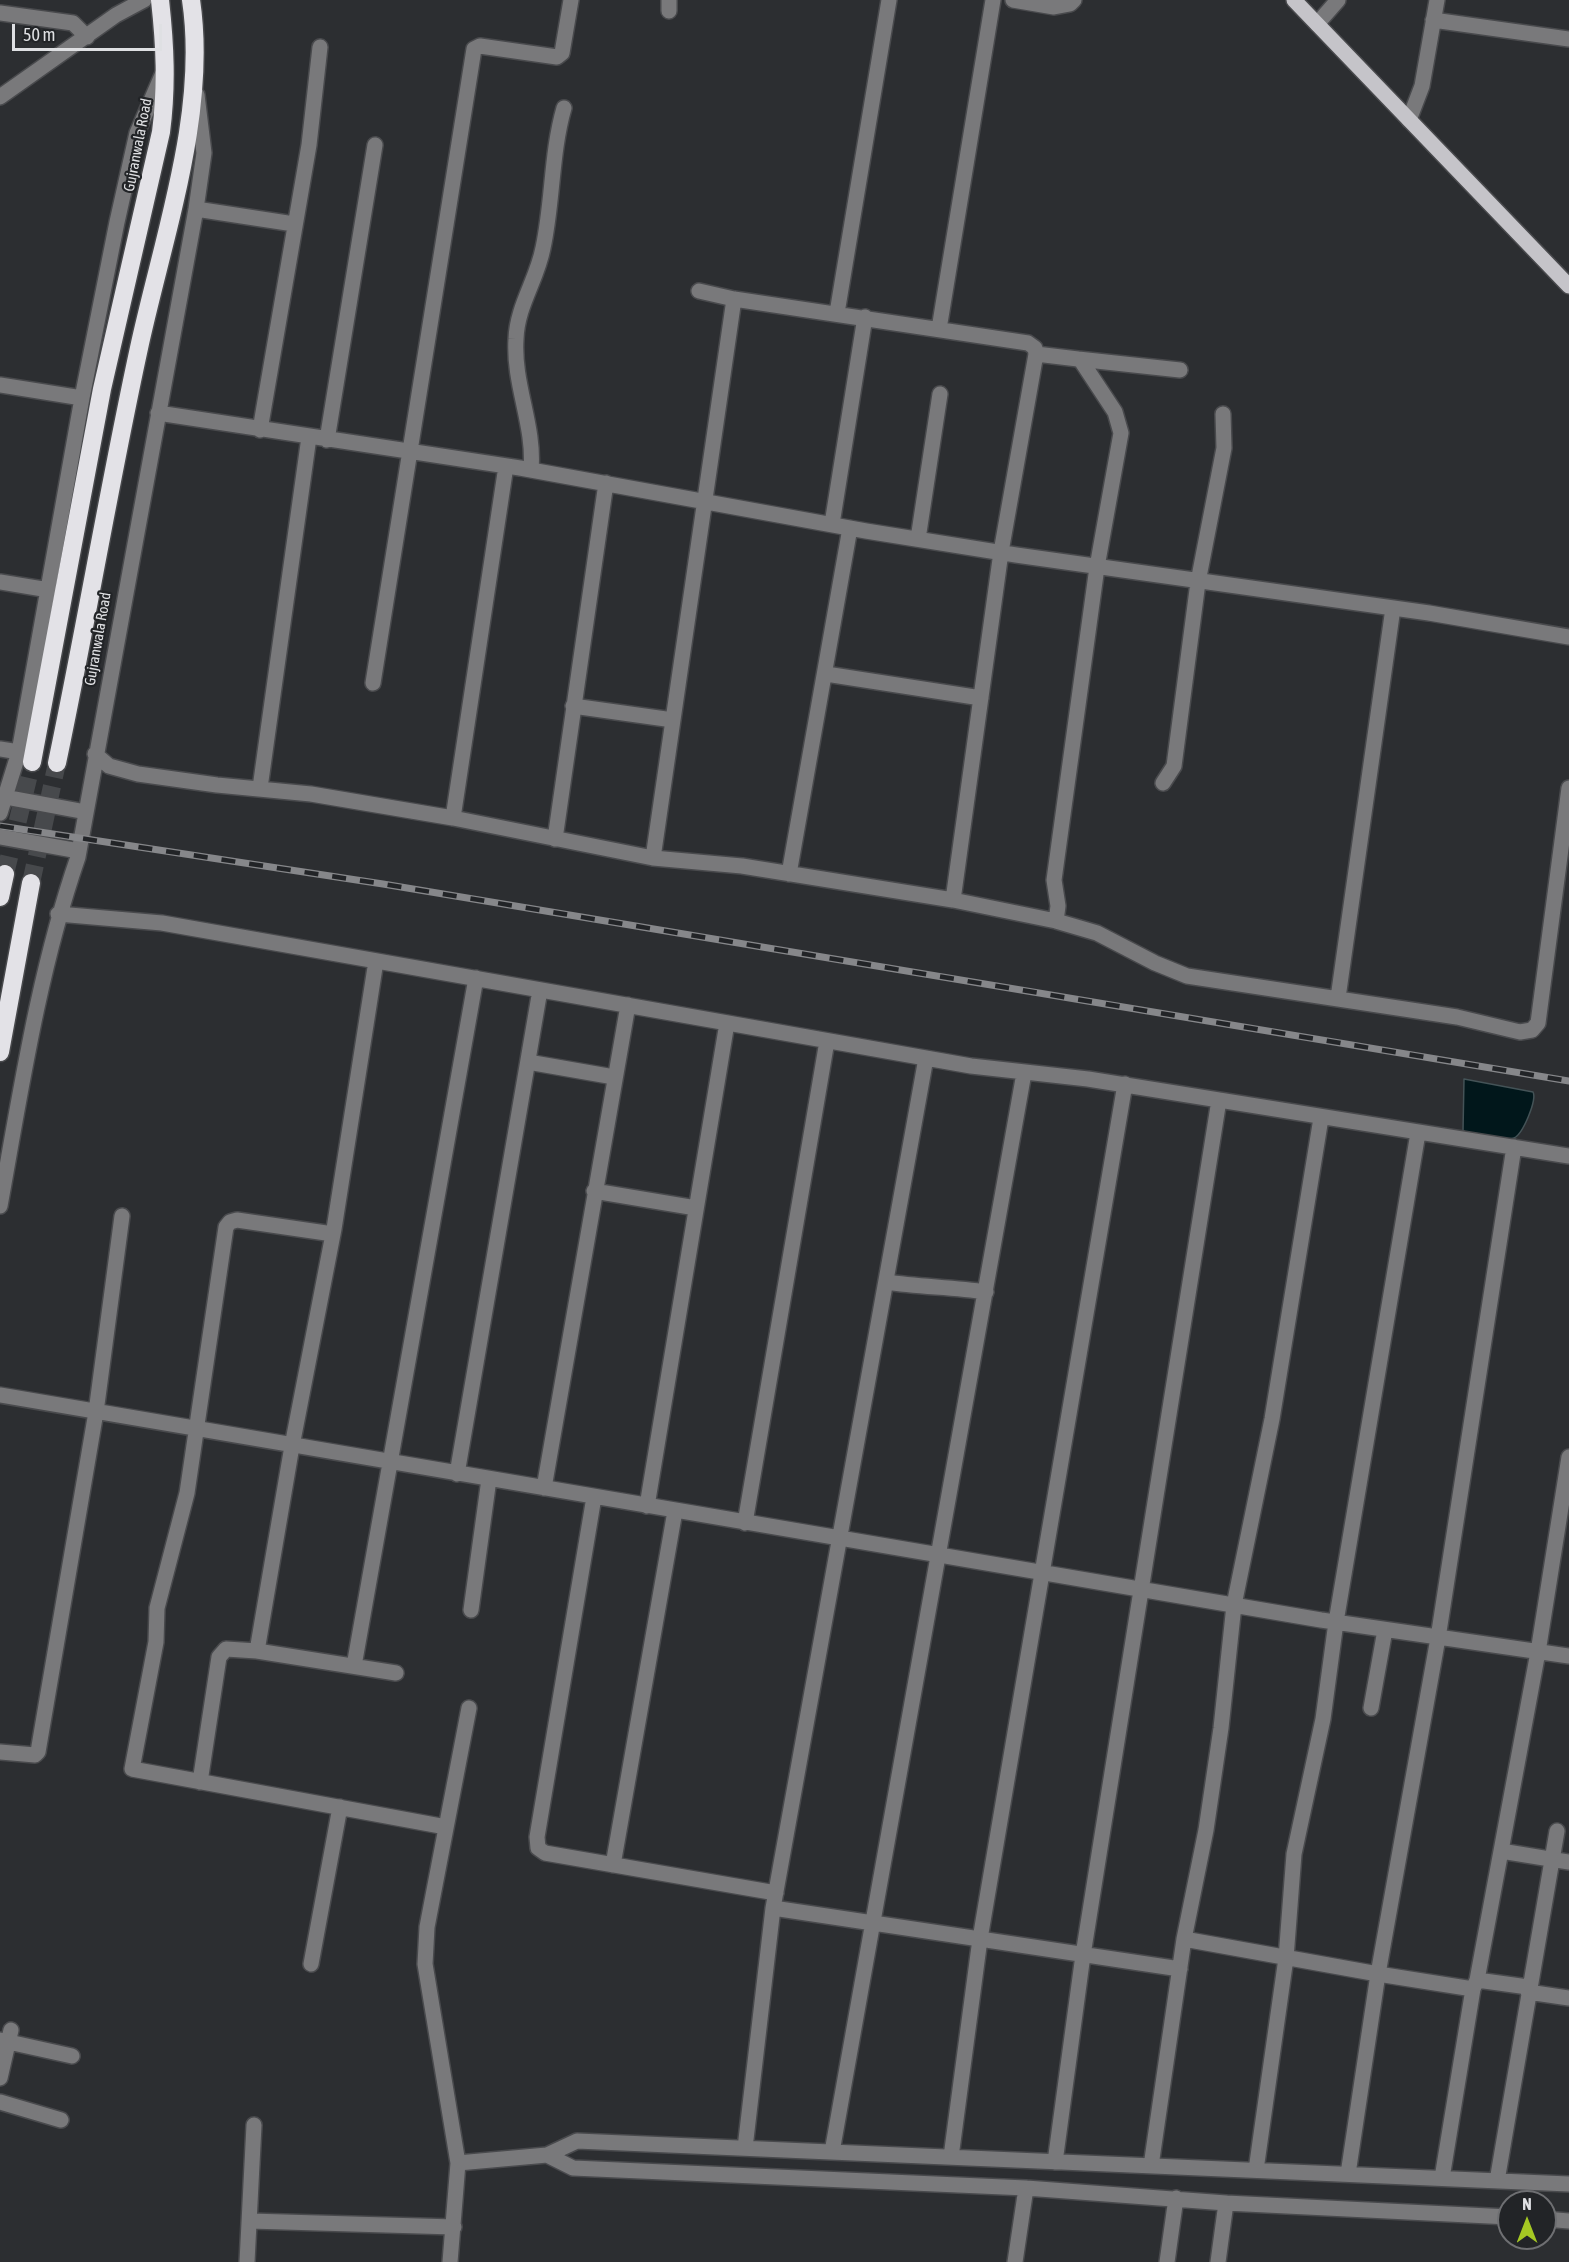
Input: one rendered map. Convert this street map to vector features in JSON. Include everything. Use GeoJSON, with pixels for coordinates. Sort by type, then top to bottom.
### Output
{"type":"FeatureCollection","features":[{"type":"Feature","properties":{"kind":"highway","name":"Gujranwala Road"},"geometry":{"type":"LineString","coordinates":[[26,757],[102,389],[161,132],[166,94],[166,64],[160,0]]}},
{"type":"Feature","properties":{"kind":"highway","name":"Gujranwala Road"},"geometry":{"type":"LineString","coordinates":[[57,762],[139,348],[189,128],[197,44],[191,0]]}},
{"type":"Feature","properties":{"kind":"highway"},"geometry":{"type":"LineString","coordinates":[[0,897],[5,874]]}},
{"type":"Feature","properties":{"kind":"highway"},"geometry":{"type":"LineString","coordinates":[[0,1052],[31,883]]}},
{"type":"Feature","properties":{"kind":"main road"},"geometry":{"type":"LineString","coordinates":[[1294,0],[1569,286]]}},
{"type":"Feature","properties":{"kind":"street"},"geometry":{"type":"LineString","coordinates":[[0,97],[116,15],[144,0]]}},
{"type":"Feature","properties":{"kind":"street"},"geometry":{"type":"LineString","coordinates":[[374,683],[474,49],[480,46],[557,57],[563,49],[571,0]]}},
{"type":"Feature","properties":{"kind":"street"},"geometry":{"type":"LineString","coordinates":[[837,313],[889,0]]}},
{"type":"Feature","properties":{"kind":"street"},"geometry":{"type":"LineString","coordinates":[[939,329],[993,0]]}},
{"type":"Feature","properties":{"kind":"street"},"geometry":{"type":"LineString","coordinates":[[1012,0],[1062,7],[1074,0]]}},
{"type":"Feature","properties":{"kind":"street"},"geometry":{"type":"LineString","coordinates":[[1317,24],[1338,0]]}},
{"type":"Feature","properties":{"kind":"street"},"geometry":{"type":"LineString","coordinates":[[1409,120],[1422,86],[1437,0]]}},
{"type":"Feature","properties":{"kind":"street"},"geometry":{"type":"LineString","coordinates":[[0,13],[73,23],[87,37]]}},
{"type":"Feature","properties":{"kind":"street"},"geometry":{"type":"LineString","coordinates":[[1433,20],[1569,39]]}},
{"type":"Feature","properties":{"kind":"street"},"geometry":{"type":"LineString","coordinates":[[260,430],[309,145],[320,47]]}},
{"type":"Feature","properties":{"kind":"street","name":"Gujranwala Road"},"geometry":{"type":"LineString","coordinates":[[0,813],[5,797],[26,757],[49,590],[82,398],[137,133],[166,64]]}},
{"type":"Feature","properties":{"kind":"street","name":"Gujranwala Road"},"geometry":{"type":"LineString","coordinates":[[0,1206],[29,1042],[58,914],[79,851],[196,210],[204,153],[195,74]]}},
{"type":"Feature","properties":{"kind":"street"},"geometry":{"type":"LineString","coordinates":[[531,470],[531,434],[517,377],[516,338],[519,315],[536,277],[544,245],[564,108]]}},
{"type":"Feature","properties":{"kind":"street"},"geometry":{"type":"LineString","coordinates":[[327,440],[375,145]]}},
{"type":"Feature","properties":{"kind":"street"},"geometry":{"type":"LineString","coordinates":[[196,210],[294,224]]}},
{"type":"Feature","properties":{"kind":"street"},"geometry":{"type":"LineString","coordinates":[[699,291],[734,299],[1028,342],[1035,348],[1036,354],[1000,552],[953,900]]}},
{"type":"Feature","properties":{"kind":"street"},"geometry":{"type":"LineString","coordinates":[[653,858],[734,299]]}},
{"type":"Feature","properties":{"kind":"street"},"geometry":{"type":"LineString","coordinates":[[832,524],[865,317]]}},
{"type":"Feature","properties":{"kind":"street"},"geometry":{"type":"LineString","coordinates":[[1036,354],[1180,370]]}},
{"type":"Feature","properties":{"kind":"street"},"geometry":{"type":"LineString","coordinates":[[1056,921],[1058,906],[1054,880],[1097,567],[1121,426],[1115,412],[1078,359]]}},
{"type":"Feature","properties":{"kind":"street"},"geometry":{"type":"LineString","coordinates":[[0,385],[82,398]]}},
{"type":"Feature","properties":{"kind":"street"},"geometry":{"type":"LineString","coordinates":[[918,539],[940,394]]}},
{"type":"Feature","properties":{"kind":"street"},"geometry":{"type":"LineString","coordinates":[[158,413],[531,470],[918,539],[1198,582],[1393,608],[1569,637]]}},
{"type":"Feature","properties":{"kind":"street"},"geometry":{"type":"LineString","coordinates":[[1163,783],[1174,766],[1198,582],[1224,448],[1223,414]]}},
{"type":"Feature","properties":{"kind":"street"},"geometry":{"type":"LineString","coordinates":[[260,788],[309,437]]}},
{"type":"Feature","properties":{"kind":"street"},"geometry":{"type":"LineString","coordinates":[[453,818],[506,466]]}},
{"type":"Feature","properties":{"kind":"street"},"geometry":{"type":"LineString","coordinates":[[555,839],[606,483]]}},
{"type":"Feature","properties":{"kind":"street"},"geometry":{"type":"LineString","coordinates":[[789,874],[850,528]]}},
{"type":"Feature","properties":{"kind":"street"},"geometry":{"type":"LineString","coordinates":[[0,582],[49,590]]}},
{"type":"Feature","properties":{"kind":"street"},"geometry":{"type":"LineString","coordinates":[[1338,998],[1393,608]]}},
{"type":"Feature","properties":{"kind":"street"},"geometry":{"type":"LineString","coordinates":[[826,674],[981,698]]}},
{"type":"Feature","properties":{"kind":"street"},"geometry":{"type":"LineString","coordinates":[[573,706],[673,720]]}},
{"type":"Feature","properties":{"kind":"street"},"geometry":{"type":"LineString","coordinates":[[0,749],[26,757]]}},
{"type":"Feature","properties":{"kind":"street"},"geometry":{"type":"LineString","coordinates":[[95,754],[109,766],[138,774],[217,785],[311,794],[453,818],[653,858],[717,862],[953,900],[1056,921],[1097,933],[1155,963],[1187,976],[1457,1017],[1520,1032],[1532,1030],[1538,1023],[1569,788]]}},
{"type":"Feature","properties":{"kind":"street"},"geometry":{"type":"LineString","coordinates":[[5,797],[86,812]]}},
{"type":"Feature","properties":{"kind":"street"},"geometry":{"type":"LineString","coordinates":[[0,837],[79,851]]}},
{"type":"Feature","properties":{"kind":"street"},"geometry":{"type":"LineString","coordinates":[[58,914],[162,923],[926,1058],[1024,1073],[1125,1084],[1321,1118],[1569,1156]]}},
{"type":"Feature","properties":{"kind":"street"},"geometry":{"type":"LineString","coordinates":[[257,1651],[292,1446],[333,1234],[376,961]]}},
{"type":"Feature","properties":{"kind":"street"},"geometry":{"type":"LineString","coordinates":[[354,1666],[476,978]]}},
{"type":"Feature","properties":{"kind":"street"},"geometry":{"type":"LineString","coordinates":[[457,1474],[540,990]]}},
{"type":"Feature","properties":{"kind":"street"},"geometry":{"type":"LineString","coordinates":[[544,1488],[628,1005]]}},
{"type":"Feature","properties":{"kind":"street"},"geometry":{"type":"LineString","coordinates":[[647,1506],[727,1023]]}},
{"type":"Feature","properties":{"kind":"street"},"geometry":{"type":"LineString","coordinates":[[745,1523],[826,1041]]}},
{"type":"Feature","properties":{"kind":"street"},"geometry":{"type":"LineString","coordinates":[[745,2148],[775,1901],[926,1058]]}},
{"type":"Feature","properties":{"kind":"street"},"geometry":{"type":"LineString","coordinates":[[528,1062],[614,1077]]}},
{"type":"Feature","properties":{"kind":"street"},"geometry":{"type":"LineString","coordinates":[[832,2152],[940,1556],[1024,1073]]}},
{"type":"Feature","properties":{"kind":"street"},"geometry":{"type":"LineString","coordinates":[[951,2157],[980,1939],[1125,1084]]}},
{"type":"Feature","properties":{"kind":"street"},"geometry":{"type":"LineString","coordinates":[[1055,2162],[1083,1955],[1219,1100]]}},
{"type":"Feature","properties":{"kind":"street"},"geometry":{"type":"LineString","coordinates":[[1152,2166],[1184,1939],[1208,1819],[1234,1605],[1243,1572],[1272,1419],[1321,1118]]}},
{"type":"Feature","properties":{"kind":"street"},"geometry":{"type":"LineString","coordinates":[[1256,2170],[1286,1958],[1294,1854],[1323,1719],[1336,1622],[1418,1133]]}},
{"type":"Feature","properties":{"kind":"street"},"geometry":{"type":"LineString","coordinates":[[1348,2174],[1378,1974],[1438,1638],[1514,1147]]}},
{"type":"Feature","properties":{"kind":"street"},"geometry":{"type":"LineString","coordinates":[[594,1191],[696,1208]]}},
{"type":"Feature","properties":{"kind":"street"},"geometry":{"type":"LineString","coordinates":[[0,1752],[38,1754],[96,1412],[122,1216]]}},
{"type":"Feature","properties":{"kind":"street"},"geometry":{"type":"LineString","coordinates":[[333,1234],[242,1220],[228,1224],[187,1493],[157,1608],[153,1663],[132,1769],[446,1827]]}},
{"type":"Feature","properties":{"kind":"street"},"geometry":{"type":"LineString","coordinates":[[886,1282],[928,1288],[948,1286],[986,1292]]}},
{"type":"Feature","properties":{"kind":"street"},"geometry":{"type":"LineString","coordinates":[[0,1395],[1142,1590],[1385,1630],[1569,1656]]}},
{"type":"Feature","properties":{"kind":"street"},"geometry":{"type":"LineString","coordinates":[[1442,2178],[1475,1984],[1538,1652],[1569,1457]]}},
{"type":"Feature","properties":{"kind":"street"},"geometry":{"type":"LineString","coordinates":[[471,1611],[489,1479]]}},
{"type":"Feature","properties":{"kind":"street"},"geometry":{"type":"LineString","coordinates":[[594,1497],[537,1843],[544,1853],[612,1864],[872,1923],[1180,1969]]}},
{"type":"Feature","properties":{"kind":"street"},"geometry":{"type":"LineString","coordinates":[[612,1864],[675,1511]]}},
{"type":"Feature","properties":{"kind":"street"},"geometry":{"type":"LineString","coordinates":[[1371,1708],[1385,1630]]}},
{"type":"Feature","properties":{"kind":"street"},"geometry":{"type":"LineString","coordinates":[[200,1782],[220,1653],[229,1648],[257,1651],[396,1673]]}},
{"type":"Feature","properties":{"kind":"street"},"geometry":{"type":"LineString","coordinates":[[450,2262],[458,2163],[425,1964],[427,1927],[469,1708]]}},
{"type":"Feature","properties":{"kind":"street"},"geometry":{"type":"LineString","coordinates":[[311,1964],[340,1807]]}},
{"type":"Feature","properties":{"kind":"street"},"geometry":{"type":"LineString","coordinates":[[1497,2181],[1528,1989],[1557,1831]]}},
{"type":"Feature","properties":{"kind":"street"},"geometry":{"type":"LineString","coordinates":[[1501,1851],[1569,1862]]}},
{"type":"Feature","properties":{"kind":"street"},"geometry":{"type":"LineString","coordinates":[[1184,1939],[1378,1974],[1528,1989],[1569,1998]]}},
{"type":"Feature","properties":{"kind":"street"},"geometry":{"type":"LineString","coordinates":[[0,2078],[6,2037],[72,2056]]}},
{"type":"Feature","properties":{"kind":"street"},"geometry":{"type":"LineString","coordinates":[[0,2102],[61,2120]]}},
{"type":"Feature","properties":{"kind":"street"},"geometry":{"type":"LineString","coordinates":[[248,2262],[254,2125]]}},
{"type":"Feature","properties":{"kind":"street"},"geometry":{"type":"LineString","coordinates":[[458,2163],[547,2155],[577,2140],[1569,2184]]}},
{"type":"Feature","properties":{"kind":"street"},"geometry":{"type":"LineString","coordinates":[[547,2155],[573,2169],[1026,2188],[1226,2203],[1497,2216]]}},
{"type":"Feature","properties":{"kind":"street"},"geometry":{"type":"LineString","coordinates":[[1015,2262],[1026,2188]]}},
{"type":"Feature","properties":{"kind":"street"},"geometry":{"type":"LineString","coordinates":[[1167,2262],[1176,2198]]}},
{"type":"Feature","properties":{"kind":"street"},"geometry":{"type":"LineString","coordinates":[[1218,2262],[1226,2203]]}},
{"type":"Feature","properties":{"kind":"street"},"geometry":{"type":"LineString","coordinates":[[249,2221],[454,2227]]}},
{"type":"Feature","properties":{"kind":"water"},"geometry":{"type":"Polygon","coordinates":[[[1464,1079],[1533,1092],[1531,1109],[1518,1135],[1504,1139],[1463,1131],[1464,1079]]]}},
{"type":"Feature","properties":{"kind":"tunnel"},"geometry":{"type":"LineString","coordinates":[[5,874],[32,762]]}},
{"type":"Feature","properties":{"kind":"tunnel"},"geometry":{"type":"LineString","coordinates":[[31,883],[57,763]]}},
{"type":"Feature","properties":{"kind":"railway"},"geometry":{"type":"LineString","coordinates":[[0,826],[383,884],[1569,1081]]}}]}
